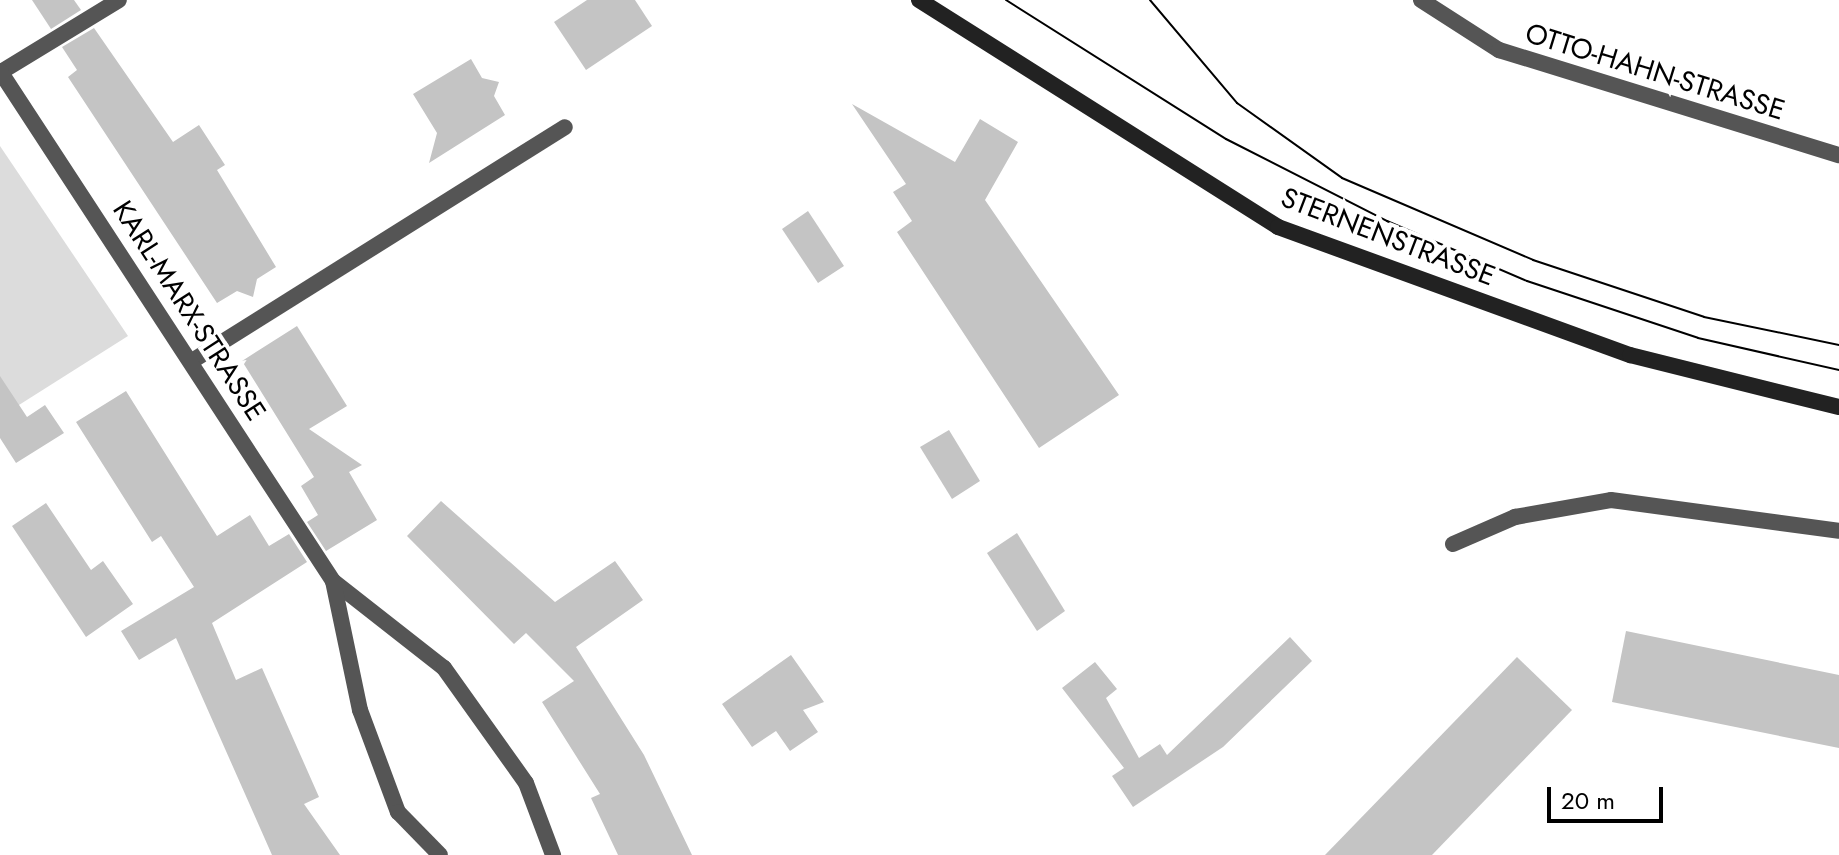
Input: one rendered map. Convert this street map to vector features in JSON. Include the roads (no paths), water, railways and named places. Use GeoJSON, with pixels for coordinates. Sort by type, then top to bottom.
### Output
{"type":"FeatureCollection","features":[{"type":"Feature","properties":{"kind":"street"},"geometry":{"type":"LineString","coordinates":[[0,72],[119,0]]}},
{"type":"Feature","properties":{"kind":"street","name":"STERNENSTRASSE"},"geometry":{"type":"LineString","coordinates":[[919,0],[1278,227],[1630,355],[1839,407]]}},
{"type":"Feature","properties":{"kind":"street","name":"OTTO-HAHN-STRASSE"},"geometry":{"type":"LineString","coordinates":[[1421,0],[1499,50],[1839,155]]}},
{"type":"Feature","properties":{"kind":"street","name":"KARL-MARX-STRASSE"},"geometry":{"type":"LineString","coordinates":[[0,72],[192,361],[333,581],[444,668],[526,783],[553,855]]}},
{"type":"Feature","properties":{"kind":"street"},"geometry":{"type":"LineString","coordinates":[[192,361],[276,305],[313,291],[565,127]]}},
{"type":"Feature","properties":{"kind":"street"},"geometry":{"type":"LineString","coordinates":[[1453,544],[1515,517],[1611,500],[1839,531]]}},
{"type":"Feature","properties":{"kind":"street","name":"KARL-MARX-STRASSE"},"geometry":{"type":"LineString","coordinates":[[333,581],[360,710],[398,812],[440,855]]}},
{"type":"Feature","properties":{"kind":"tram line"},"geometry":{"type":"LineString","coordinates":[[1006,0],[1226,139],[1387,221],[1527,281],[1698,338],[1839,370]]}},
{"type":"Feature","properties":{"kind":"tram line"},"geometry":{"type":"LineString","coordinates":[[1150,0],[1237,103],[1342,178],[1533,260],[1704,317],[1839,345]]}}]}
